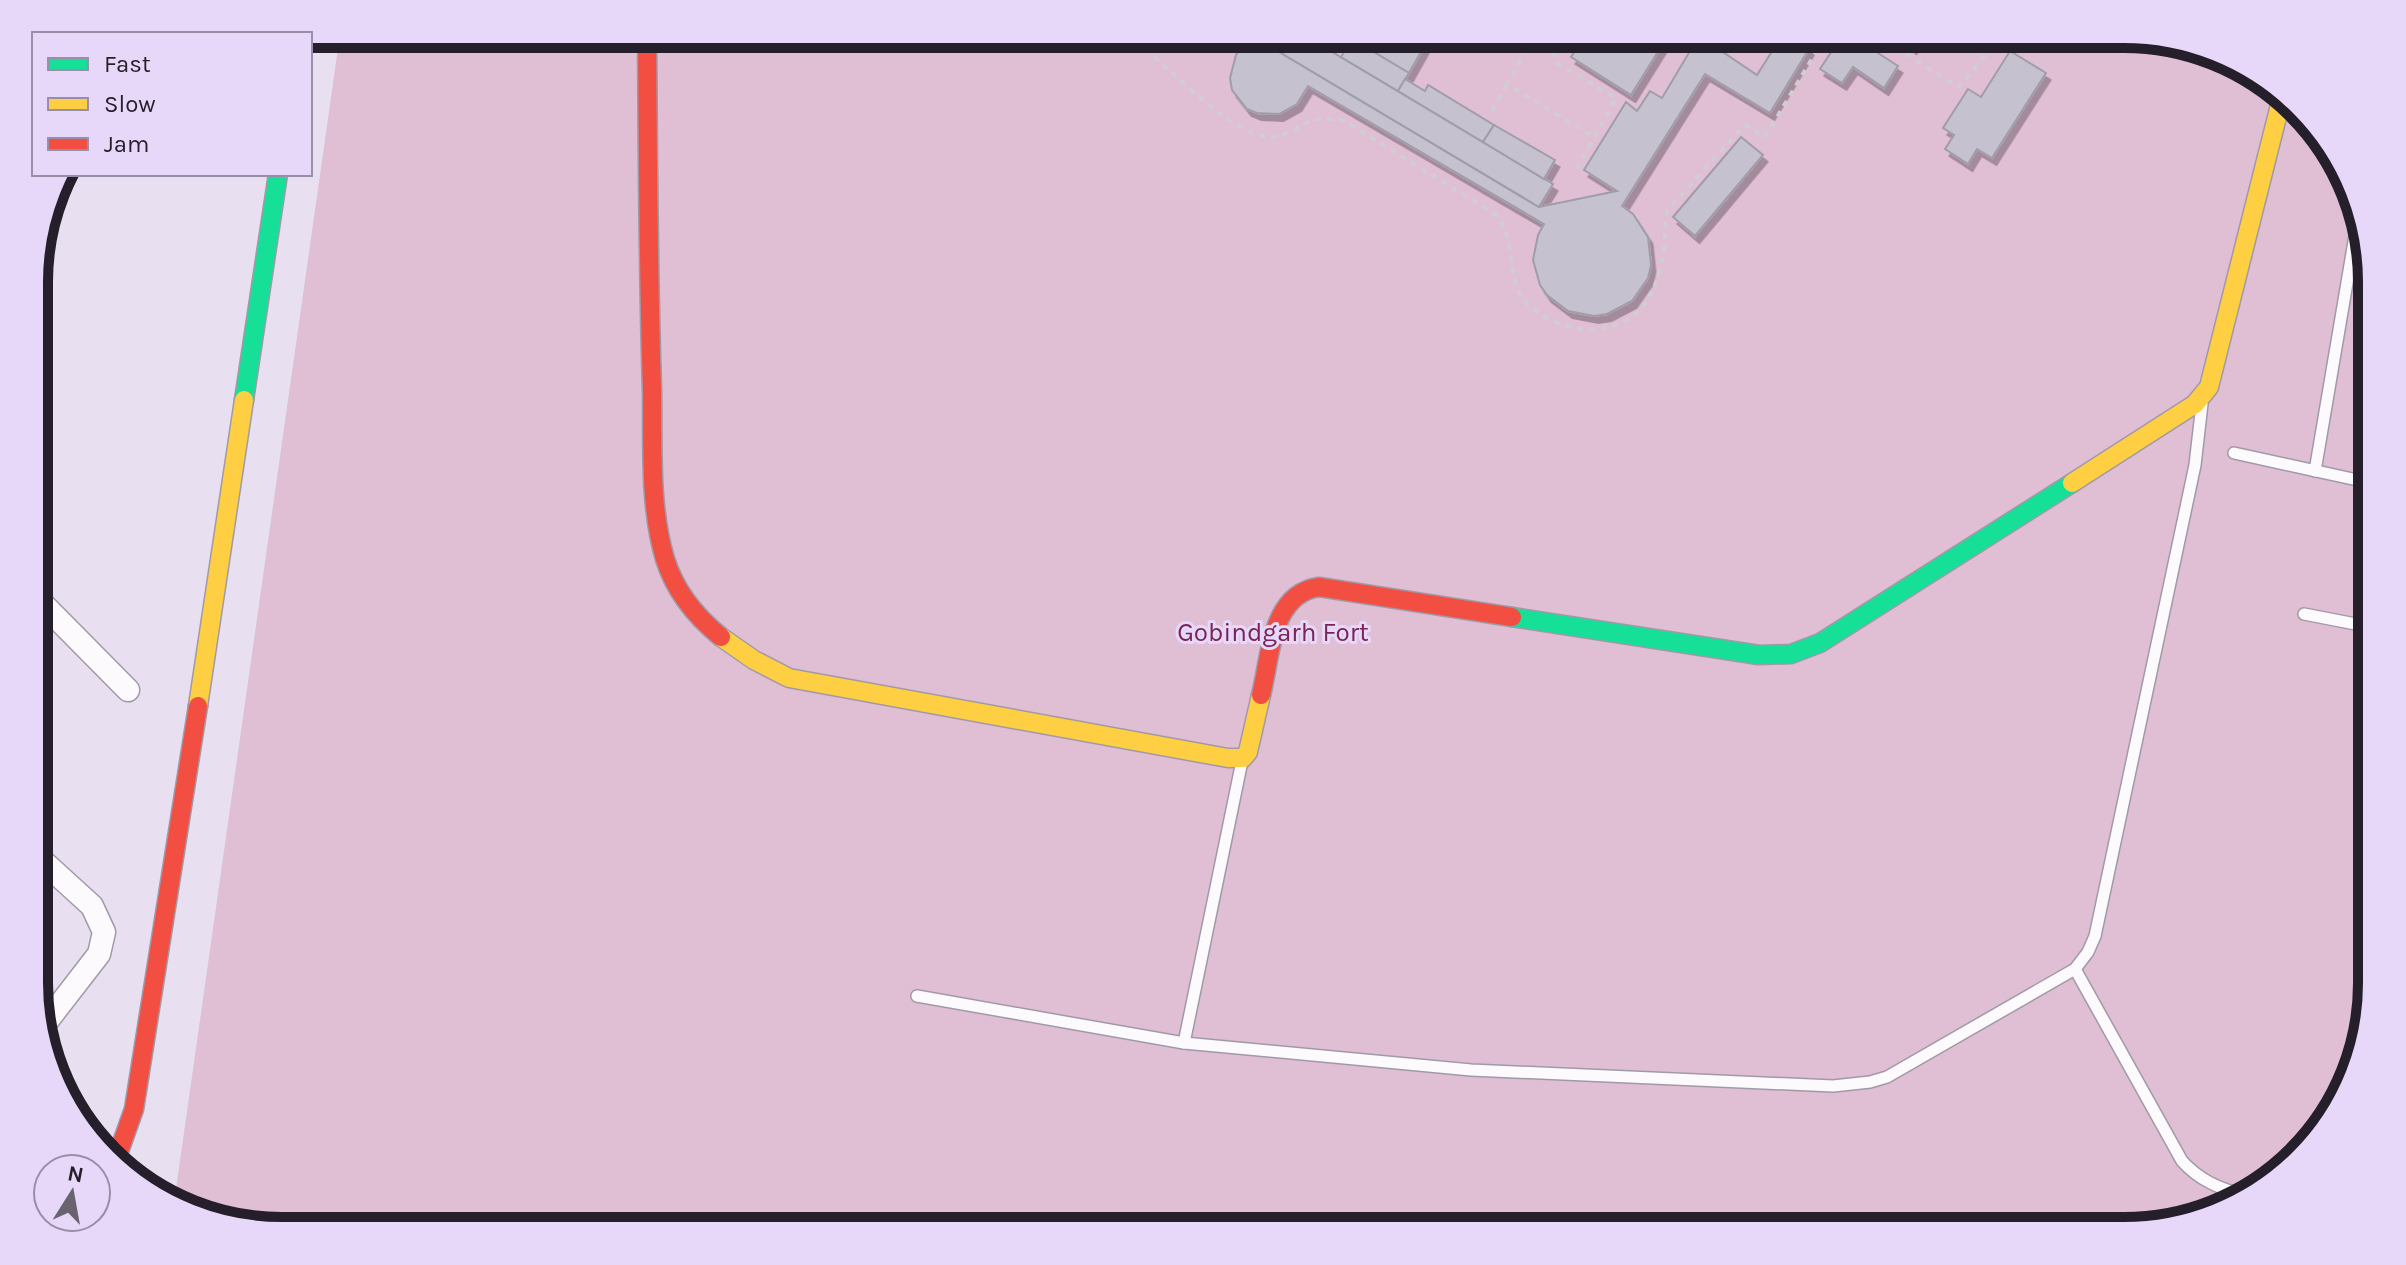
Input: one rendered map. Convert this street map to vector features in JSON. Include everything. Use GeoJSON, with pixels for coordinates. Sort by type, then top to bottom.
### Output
{"type":"FeatureCollection","features":[{"type":"Feature","properties":{"kind":"street"},"geometry":{"type":"LineString","coordinates":[[647,49],[649,323],[655,498],[667,563],[685,599],[728,644],[755,663],[789,678],[1228,758],[1243,758],[1252,742],[1281,611],[1303,588],[1319,587],[1759,655],[1782,656],[1820,643],[2203,396],[2215,366],[2280,107]]}},
{"type":"Feature","properties":{"kind":"street"},"geometry":{"type":"LineString","coordinates":[[119,1150],[134,1109],[161,949],[278,176]]}},
{"type":"Feature","properties":{"kind":"street"},"geometry":{"type":"LineString","coordinates":[[49,610],[128,690]]}},
{"type":"Feature","properties":{"kind":"street"},"geometry":{"type":"LineString","coordinates":[[48,866],[92,906],[104,932],[99,954],[50,1017]]}},
{"type":"Feature","properties":{"kind":"lane"},"geometry":{"type":"LineString","coordinates":[[2315,471],[2354,241]]}},
{"type":"Feature","properties":{"kind":"lane"},"geometry":{"type":"LineString","coordinates":[[917,996],[1184,1043],[1471,1070],[1833,1086],[1857,1085],[1887,1077],[2075,969],[2088,952],[2095,936],[2195,465],[2203,396]]}},
{"type":"Feature","properties":{"kind":"lane"},"geometry":{"type":"LineString","coordinates":[[2234,453],[2358,480]]}},
{"type":"Feature","properties":{"kind":"lane"},"geometry":{"type":"LineString","coordinates":[[2304,614],[2358,624]]}},
{"type":"Feature","properties":{"kind":"lane"},"geometry":{"type":"LineString","coordinates":[[1184,1043],[1243,758]]}},
{"type":"Feature","properties":{"kind":"lane"},"geometry":{"type":"LineString","coordinates":[[2075,969],[2182,1161],[2206,1181],[2232,1191]]}},
{"type":"Feature","properties":{"kind":"path"},"geometry":{"type":"LineString","coordinates":[[1492,111],[1528,48]]}},
{"type":"Feature","properties":{"kind":"path"},"geometry":{"type":"LineString","coordinates":[[1549,48],[1553,51],[1557,63],[1616,98],[1577,168]]}},
{"type":"Feature","properties":{"kind":"path"},"geometry":{"type":"LineString","coordinates":[[1144,49],[1206,104],[1252,133],[1273,137],[1314,119],[1343,120],[1495,214],[1503,222],[1514,274],[1524,300],[1550,319],[1581,329],[1610,327],[1629,320],[1643,307],[1654,293],[1659,275],[1667,211],[1745,125],[1765,137],[1818,48]]}},
{"type":"Feature","properties":{"kind":"path"},"geometry":{"type":"LineString","coordinates":[[1898,48],[1960,86],[1991,48]]}},
{"type":"Feature","properties":{"kind":"path"},"geometry":{"type":"LineString","coordinates":[[1507,84],[1594,137]]}},
{"type":"Feature","properties":{"kind":"green space","name":"Gobindgarh Fort"},"geometry":{"type":"Polygon","coordinates":[[[338,49],[2139,49],[2170,52],[2199,60],[2228,72],[2267,96],[2310,139],[2340,192],[2356,251],[2358,282],[2358,983],[2354,1029],[2334,1087],[2319,1113],[2278,1159],[2228,1193],[2170,1213],[2139,1216],[282,1217],[221,1209],[176,1192],[338,49]]]}},
{"type":"Feature","properties":{"kind":"building"},"geometry":{"type":"Polygon","coordinates":[[[1241,48],[1273,48],[1539,207],[1617,191],[1584,170],[1626,102],[1637,111],[1650,91],[1662,98],[1692,48],[1717,48],[1757,75],[1774,48],[1809,48],[1770,113],[1705,74],[1622,206],[1633,214],[1648,237],[1651,265],[1648,278],[1632,301],[1607,314],[1594,316],[1568,311],[1547,295],[1540,285],[1533,260],[1538,235],[1544,224],[1308,86],[1297,104],[1279,114],[1257,113],[1247,109],[1232,90],[1230,78],[1236,55],[1241,48]]]}},
{"type":"Feature","properties":{"kind":"building"},"geometry":{"type":"Polygon","coordinates":[[[1273,48],[1326,48],[1553,184],[1539,207],[1273,48]]]}},
{"type":"Feature","properties":{"kind":"building"},"geometry":{"type":"Polygon","coordinates":[[[1346,48],[1368,48],[1409,73],[1398,91],[1341,57],[1346,48]]]}},
{"type":"Feature","properties":{"kind":"building"},"geometry":{"type":"Polygon","coordinates":[[[1368,48],[1423,48],[1409,73],[1368,48]]]}},
{"type":"Feature","properties":{"kind":"building"},"geometry":{"type":"Polygon","coordinates":[[[1577,48],[1660,48],[1631,95],[1571,57],[1577,48]]]}},
{"type":"Feature","properties":{"kind":"building"},"geometry":{"type":"Polygon","coordinates":[[[1834,48],[1870,48],[1898,66],[1884,88],[1853,67],[1842,83],[1820,69],[1834,48]]]}},
{"type":"Feature","properties":{"kind":"building"},"geometry":{"type":"Polygon","coordinates":[[[2010,51],[2046,73],[1992,158],[1977,149],[1968,164],[1945,149],[1954,135],[1943,128],[1968,89],[1981,97],[2010,51]]]}},
{"type":"Feature","properties":{"kind":"building"},"geometry":{"type":"Polygon","coordinates":[[[1405,79],[1425,91],[1428,85],[1494,125],[1483,142],[1398,91],[1405,79]]]}},
{"type":"Feature","properties":{"kind":"building"},"geometry":{"type":"Polygon","coordinates":[[[1494,125],[1555,160],[1544,179],[1483,142],[1494,125]]]}},
{"type":"Feature","properties":{"kind":"building"},"geometry":{"type":"Polygon","coordinates":[[[1741,137],[1763,155],[1695,236],[1673,217],[1741,137]]]}},
{"type":"Feature","properties":{"kind":"traffic: fast"},"geometry":{"type":"LineString","coordinates":[[244,400],[278,176]]}},
{"type":"Feature","properties":{"kind":"traffic: fast"},"geometry":{"type":"LineString","coordinates":[[1512,617],[1759,655],[1791,654],[1820,643],[2072,483]]}},
{"type":"Feature","properties":{"kind":"traffic: slow"},"geometry":{"type":"LineString","coordinates":[[2072,483],[2195,404],[2209,387],[2280,107]]}},
{"type":"Feature","properties":{"kind":"traffic: slow"},"geometry":{"type":"LineString","coordinates":[[198,706],[244,400]]}},
{"type":"Feature","properties":{"kind":"traffic: slow"},"geometry":{"type":"LineString","coordinates":[[721,637],[754,660],[789,678],[1228,758],[1243,758],[1248,752],[1261,695]]}},
{"type":"Feature","properties":{"kind":"traffic: jam"},"geometry":{"type":"LineString","coordinates":[[647,49],[652,453],[656,518],[665,559],[674,582],[694,612],[721,637]]}},
{"type":"Feature","properties":{"kind":"traffic: jam"},"geometry":{"type":"LineString","coordinates":[[1261,695],[1271,645],[1282,614],[1291,601],[1303,592],[1319,587],[1512,617]]}},
{"type":"Feature","properties":{"kind":"traffic: jam"},"geometry":{"type":"LineString","coordinates":[[119,1150],[134,1109],[198,706]]}}]}
